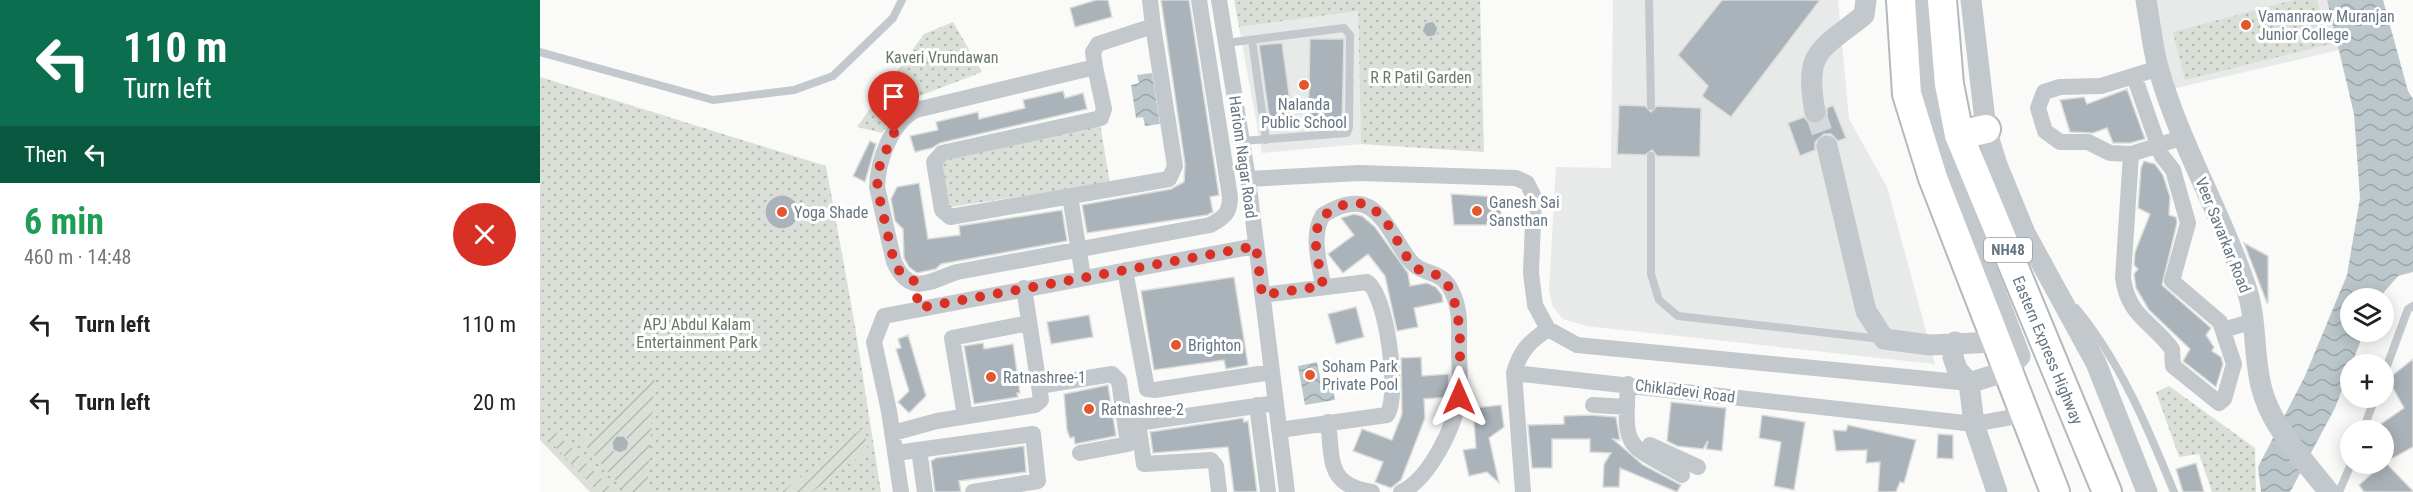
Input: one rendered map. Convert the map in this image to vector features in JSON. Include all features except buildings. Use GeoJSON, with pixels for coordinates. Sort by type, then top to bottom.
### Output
{"type":"FeatureCollection","features":[{"type":"Feature","properties":{"kind":"highway","name":"NH48"},"geometry":{"type":"LineString","coordinates":[[1901,0],[1907,94],[1933,178],[2055,492]]}},
{"type":"Feature","properties":{"kind":"highway","name":"Eastern Express Highway"},"geometry":{"type":"LineString","coordinates":[[1942,0],[1949,84],[1959,135],[2107,492]]}},
{"type":"Feature","properties":{"kind":"highway"},"geometry":{"type":"LineString","coordinates":[[1959,135],[1986,129]]}},
{"type":"Feature","properties":{"kind":"street"},"geometry":{"type":"LineString","coordinates":[[1150,0],[1154,26],[1175,166],[1173,175],[1163,181],[950,217],[942,210],[934,162],[942,153],[1101,118],[1104,109],[1093,52],[1098,44],[1154,26]]}},
{"type":"Feature","properties":{"kind":"street"},"geometry":{"type":"LineString","coordinates":[[1095,67],[916,110],[906,115],[894,133],[880,164],[877,187],[894,262],[900,272],[914,281],[929,284],[957,272],[1210,225],[1226,215],[1230,197],[1199,0]]}},
{"type":"Feature","properties":{"kind":"street","name":"Hariom Nagar Road"},"geometry":{"type":"LineString","coordinates":[[1219,0],[1248,178],[1286,484]]}},
{"type":"Feature","properties":{"kind":"street"},"geometry":{"type":"LineString","coordinates":[[1815,112],[1810,70],[1816,56],[1864,15],[1866,0]]}},
{"type":"Feature","properties":{"kind":"street"},"geometry":{"type":"LineString","coordinates":[[1248,178],[1359,173],[1506,178],[1527,183],[1534,197],[1532,273],[1535,305],[1548,329],[1577,345],[1969,383],[2007,371],[2020,356],[1938,144],[1929,86],[1924,0]]}},
{"type":"Feature","properties":{"kind":"street"},"geometry":{"type":"LineString","coordinates":[[1971,0],[1986,129],[2001,175],[2025,233],[2096,363],[2147,492]]}},
{"type":"Feature","properties":{"kind":"street","name":"Veer Savarkar Road"},"geometry":{"type":"LineString","coordinates":[[2146,0],[2159,68],[2184,137],[2246,287],[2254,321],[2255,355],[2261,388],[2278,426],[2329,492]]}},
{"type":"Feature","properties":{"kind":"street"},"geometry":{"type":"LineString","coordinates":[[2159,68],[2101,86],[2050,89],[2040,97],[2038,108],[2045,131],[2050,138],[2060,142],[2088,142],[2110,153],[2132,154],[2184,137]]}},
{"type":"Feature","properties":{"kind":"street"},"geometry":{"type":"LineString","coordinates":[[2132,154],[2123,278],[2125,293],[2133,310],[2172,349],[2173,366],[2217,403],[2223,399],[2234,364],[2223,330],[2216,317],[2172,280],[2188,223],[2173,170],[2158,145],[2134,76]]}},
{"type":"Feature","properties":{"kind":"street"},"geometry":{"type":"LineString","coordinates":[[1827,146],[1843,204],[1866,311],[1884,339],[1930,345],[1955,342],[1996,342]]}},
{"type":"Feature","properties":{"kind":"street"},"geometry":{"type":"LineString","coordinates":[[1070,196],[1083,277]]}},
{"type":"Feature","properties":{"kind":"street"},"geometry":{"type":"LineString","coordinates":[[1323,286],[1315,235],[1317,226],[1323,215],[1354,202],[1364,203],[1380,214],[1410,260],[1423,272],[1434,273],[1444,278],[1453,293],[1459,311],[1459,397],[1451,426],[1438,451],[1411,488],[1401,492]]}},
{"type":"Feature","properties":{"kind":"street"},"geometry":{"type":"LineString","coordinates":[[919,450],[925,491],[902,492],[893,433],[874,342],[884,316],[1256,246]]}},
{"type":"Feature","properties":{"kind":"street"},"geometry":{"type":"LineString","coordinates":[[1125,270],[1148,389],[1155,390],[1272,372]]}},
{"type":"Feature","properties":{"kind":"street"},"geometry":{"type":"LineString","coordinates":[[914,281],[919,308]]}},
{"type":"Feature","properties":{"kind":"street"},"geometry":{"type":"LineString","coordinates":[[1262,295],[1365,282],[1374,287],[1389,351],[1393,396],[1389,413],[1384,417],[1328,422],[1262,442]]}},
{"type":"Feature","properties":{"kind":"street"},"geometry":{"type":"LineString","coordinates":[[893,433],[965,416],[1035,405],[1041,400],[1024,288]]}},
{"type":"Feature","properties":{"kind":"street"},"geometry":{"type":"LineString","coordinates":[[2223,330],[2254,321]]}},
{"type":"Feature","properties":{"kind":"street"},"geometry":{"type":"LineString","coordinates":[[965,416],[952,338],[1029,323]]}},
{"type":"Feature","properties":{"kind":"street"},"geometry":{"type":"LineString","coordinates":[[1523,492],[1514,373],[1518,357],[1526,345],[1548,329]]}},
{"type":"Feature","properties":{"kind":"street"},"geometry":{"type":"LineString","coordinates":[[1955,342],[1953,357],[1957,369],[1969,383],[1974,424],[1996,492]]}},
{"type":"Feature","properties":{"kind":"street","name":"Chikladevi Road"},"geometry":{"type":"LineString","coordinates":[[1514,373],[1632,384],[1974,424],[2024,415]]}},
{"type":"Feature","properties":{"kind":"street"},"geometry":{"type":"LineString","coordinates":[[1039,386],[1112,374],[1116,377],[1128,444],[1080,453]]}},
{"type":"Feature","properties":{"kind":"street"},"geometry":{"type":"LineString","coordinates":[[1632,384],[1625,427],[1634,446],[1682,476]]}},
{"type":"Feature","properties":{"kind":"street"},"geometry":{"type":"LineString","coordinates":[[1632,384],[1634,420],[1637,431],[1653,447],[1698,467]]}},
{"type":"Feature","properties":{"kind":"street"},"geometry":{"type":"LineString","coordinates":[[1219,492],[1216,466],[1211,460],[1144,464],[1138,423],[1276,403]]}},
{"type":"Feature","properties":{"kind":"street"},"geometry":{"type":"LineString","coordinates":[[1257,405],[1267,485],[1286,484]]}},
{"type":"Feature","properties":{"kind":"street"},"geometry":{"type":"LineString","coordinates":[[1593,405],[1627,407]]}},
{"type":"Feature","properties":{"kind":"street"},"geometry":{"type":"LineString","coordinates":[[1328,422],[1334,468],[1338,477],[1343,483],[1372,492]]}},
{"type":"Feature","properties":{"kind":"street"},"geometry":{"type":"LineString","coordinates":[[896,453],[1033,434],[1038,481],[973,492]]}},
{"type":"Feature","properties":{"kind":"lane"},"geometry":{"type":"LineString","coordinates":[[540,52],[713,100],[794,90],[833,76],[893,18],[902,0]]}},
{"type":"Feature","properties":{"kind":"lane"},"geometry":{"type":"LineString","coordinates":[[1649,0],[1651,106]]}},
{"type":"Feature","properties":{"kind":"lane"},"geometry":{"type":"LineString","coordinates":[[1226,43],[1344,28],[1350,35],[1349,130],[1342,134],[1242,141]]}},
{"type":"Feature","properties":{"kind":"lane"},"geometry":{"type":"LineString","coordinates":[[1252,40],[1266,140]]}},
{"type":"Feature","properties":{"kind":"lane"},"geometry":{"type":"LineString","coordinates":[[1651,156],[1651,274],[1659,300],[1678,316],[1884,339]]}},
{"type":"Feature","properties":{"kind":"lane"},"geometry":{"type":"LineString","coordinates":[[2043,268],[2100,337],[2130,394],[2174,492]]}},
{"type":"Feature","properties":{"kind":"lane"},"geometry":{"type":"LineString","coordinates":[[2391,354],[2408,309],[2413,306]]}},
{"type":"Feature","properties":{"kind":"lane"},"geometry":{"type":"LineString","coordinates":[[2339,492],[2347,474]]}},
{"type":"Feature","properties":{"kind":"shaded area"},"geometry":{"type":"Polygon","coordinates":[[[1613,0],[1838,0],[1849,119],[1887,187],[1935,364],[1586,326],[1563,319],[1553,307],[1549,291],[1556,167],[1611,168],[1613,0]]]}},
{"type":"Feature","properties":{"kind":"shaded area","name":"Vamanraow Muranjan Junior College"},"geometry":{"type":"Polygon","coordinates":[[[2156,0],[2327,0],[2339,50],[2172,89],[2164,57],[2156,0]]]}},
{"type":"Feature","properties":{"kind":"shaded area","name":"Nalanda Public School"},"geometry":{"type":"Polygon","coordinates":[[[1358,11],[1361,144],[1262,153],[1239,27],[1358,11]]]}},
{"type":"Feature","properties":{"kind":"green space","name":"R R Patil Garden"},"geometry":{"type":"Polygon","coordinates":[[[1234,0],[1480,0],[1484,152],[1361,144],[1358,11],[1239,27],[1234,0]]]}},
{"type":"Feature","properties":{"kind":"green space","name":"Vamanraow Muranjan Junior College"},"geometry":{"type":"Polygon","coordinates":[[[2294,0],[2317,0],[2330,44],[2185,80],[2173,32],[2294,0]]]}},
{"type":"Feature","properties":{"kind":"green space","name":"Kaveri Vrundawan"},"geometry":{"type":"Polygon","coordinates":[[[953,22],[982,72],[904,102],[882,133],[857,127],[924,34],[953,22]]]}},
{"type":"Feature","properties":{"kind":"green space","name":"APJ Abdul Kalam Entertainment Park"},"geometry":{"type":"Polygon","coordinates":[[[540,77],[826,166],[854,320],[881,492],[590,492],[540,440],[540,77]]]}},
{"type":"Feature","properties":{"kind":"green space"},"geometry":{"type":"Polygon","coordinates":[[[1099,118],[1110,183],[944,208],[937,158],[1099,118]]]}},
{"type":"Feature","properties":{"kind":"green space"},"geometry":{"type":"Polygon","coordinates":[[[655,372],[647,492],[626,492],[582,442],[607,425],[655,372]]]}},
{"type":"Feature","properties":{"kind":"green space"},"geometry":{"type":"Polygon","coordinates":[[[2169,386],[2255,448],[2256,492],[2212,492],[2199,454],[2179,457],[2156,392],[2169,386]]]}},
{"type":"Feature","properties":{"kind":"green space"},"geometry":{"type":"Polygon","coordinates":[[[864,427],[868,450],[812,492],[782,492],[864,427]]]}},
{"type":"Feature","properties":{"kind":"green space"},"geometry":{"type":"Polygon","coordinates":[[[554,430],[614,492],[598,492],[545,436],[554,430]]]}},
{"type":"Feature","properties":{"kind":"water"},"geometry":{"type":"Polygon","coordinates":[[[2327,0],[2383,0],[2408,91],[2413,99],[2413,272],[2398,276],[2388,288],[2342,288],[2347,275],[2360,198],[2354,114],[2327,0]]]}},
{"type":"Feature","properties":{"kind":"water"},"geometry":{"type":"Polygon","coordinates":[[[1152,73],[1160,124],[1145,126],[1143,117],[1136,118],[1131,85],[1139,83],[1137,75],[1152,73]]]}},
{"type":"Feature","properties":{"kind":"water"},"geometry":{"type":"Polygon","coordinates":[[[2340,292],[2340,342],[2360,342],[2356,354],[2340,354],[2340,395],[2335,408],[2290,492],[2261,492],[2258,467],[2305,376],[2340,292]]]}},
{"type":"Feature","properties":{"kind":"water","name":"Soham Park Private Pool"},"geometry":{"type":"Polygon","coordinates":[[[1317,362],[1322,386],[1332,384],[1335,400],[1305,405],[1298,366],[1317,362]]]}},
{"type":"Feature","properties":{"kind":"tunnel"},"geometry":{"type":"LineString","coordinates":[[1815,112],[1827,146]]}},
{"type":"Feature","properties":{"kind":"place","name":"Vamanraow Muranjan Junior College"},"geometry":{"type":"Point","coordinates":[2246,25]}},
{"type":"Feature","properties":{"kind":"place","name":"Nalanda Public School"},"geometry":{"type":"Point","coordinates":[1304,85]}},
{"type":"Feature","properties":{"kind":"place","name":"Ganesh Sai Sansthan"},"geometry":{"type":"Point","coordinates":[1477,211]}},
{"type":"Feature","properties":{"kind":"place","name":"Yoga Shade"},"geometry":{"type":"Point","coordinates":[782,212]}},
{"type":"Feature","properties":{"kind":"place","name":"Brighton"},"geometry":{"type":"Point","coordinates":[1176,345]}},
{"type":"Feature","properties":{"kind":"place","name":"Soham Park Private Pool"},"geometry":{"type":"Point","coordinates":[1310,375]}},
{"type":"Feature","properties":{"kind":"place","name":"Ratnashree-1"},"geometry":{"type":"Point","coordinates":[991,377]}},
{"type":"Feature","properties":{"kind":"place","name":"Ratnashree-2"},"geometry":{"type":"Point","coordinates":[1089,409]}},
{"type":"Feature","properties":{"kind":"route"},"geometry":{"type":"LineString","coordinates":[[894,133],[880,164],[877,187],[894,262],[900,272],[914,281],[919,308],[1256,246],[1262,295],[1323,286],[1315,235],[1320,219],[1337,207],[1354,202],[1364,203],[1380,214],[1417,268],[1444,278],[1453,293],[1459,311],[1459,397]]}}]}
